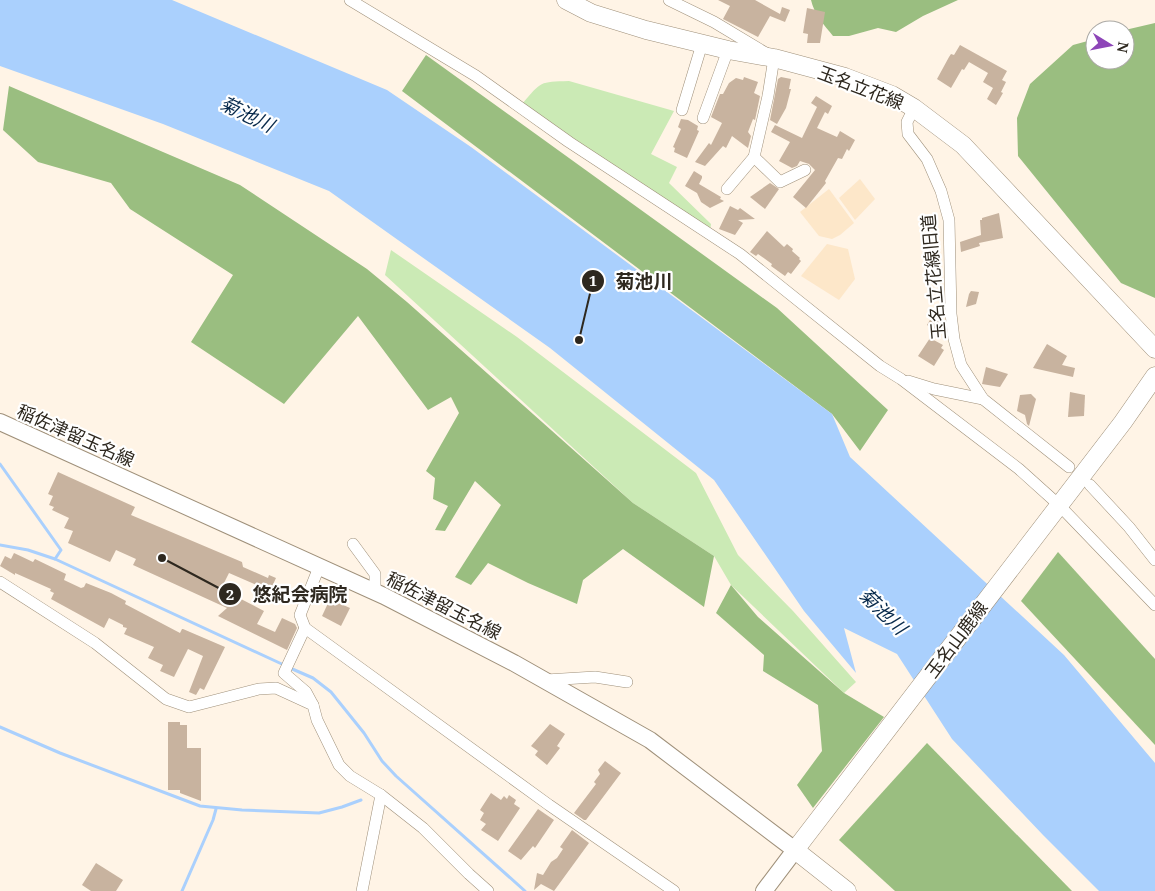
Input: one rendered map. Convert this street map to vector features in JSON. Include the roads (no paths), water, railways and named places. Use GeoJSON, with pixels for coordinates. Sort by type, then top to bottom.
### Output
{"type":"FeatureCollection","features":[{"type":"Feature","properties":{"kind":"main road","name":"玉名立花線"},"geometry":{"type":"LineString","coordinates":[[566,0],[591,13],[646,30],[728,50],[774,58],[845,77],[892,96],[914,108],[963,145],[1155,349]]}},
{"type":"Feature","properties":{"kind":"main road","name":"玉名山鹿線"},"geometry":{"type":"LineString","coordinates":[[795,850],[1123,422],[1155,376]]}},
{"type":"Feature","properties":{"kind":"main road","name":"稲佐津留玉名線"},"geometry":{"type":"LineString","coordinates":[[0,422],[375,592],[514,663],[650,740],[795,850]]}},
{"type":"Feature","properties":{"kind":"main road"},"geometry":{"type":"LineString","coordinates":[[764,891],[795,850],[847,891]]}},
{"type":"Feature","properties":{"kind":"street"},"geometry":{"type":"LineString","coordinates":[[350,0],[476,76],[569,142],[740,254],[880,366],[901,379],[1019,469],[1055,509],[1155,605]]}},
{"type":"Feature","properties":{"kind":"street"},"geometry":{"type":"LineString","coordinates":[[669,0],[714,22],[774,58],[768,96],[754,157],[727,189]]}},
{"type":"Feature","properties":{"kind":"street"},"geometry":{"type":"LineString","coordinates":[[682,110],[702,44]]}},
{"type":"Feature","properties":{"kind":"street"},"geometry":{"type":"LineString","coordinates":[[704,118],[728,50]]}},
{"type":"Feature","properties":{"kind":"street","name":"玉名立花線旧道"},"geometry":{"type":"LineString","coordinates":[[914,108],[907,122],[908,134],[927,159],[941,191],[949,220],[951,314],[954,339],[961,365],[983,400],[1069,467]]}},
{"type":"Feature","properties":{"kind":"street"},"geometry":{"type":"LineString","coordinates":[[754,157],[780,182],[806,170]]}},
{"type":"Feature","properties":{"kind":"street"},"geometry":{"type":"LineString","coordinates":[[901,379],[934,389],[983,400]]}},
{"type":"Feature","properties":{"kind":"street"},"geometry":{"type":"LineString","coordinates":[[1090,485],[1129,527],[1155,560]]}},
{"type":"Feature","properties":{"kind":"street"},"geometry":{"type":"LineString","coordinates":[[353,544],[375,574],[375,592]]}},
{"type":"Feature","properties":{"kind":"street"},"geometry":{"type":"LineString","coordinates":[[319,567],[300,615],[305,628],[549,805],[674,891]]}},
{"type":"Feature","properties":{"kind":"street"},"geometry":{"type":"LineString","coordinates":[[0,582],[95,643],[166,699],[189,707],[258,689],[276,688],[313,705]]}},
{"type":"Feature","properties":{"kind":"street"},"geometry":{"type":"LineString","coordinates":[[305,628],[284,673],[306,692],[313,705],[317,720],[340,765],[350,776],[381,796],[423,828],[468,874],[488,891]]}},
{"type":"Feature","properties":{"kind":"street"},"geometry":{"type":"LineString","coordinates":[[544,680],[595,677],[627,682]]}},
{"type":"Feature","properties":{"kind":"street"},"geometry":{"type":"LineString","coordinates":[[362,891],[381,796]]}},
{"type":"Feature","properties":{"kind":"water"},"geometry":{"type":"Polygon","coordinates":[[[0,0],[172,0],[387,90],[471,147],[832,414],[850,457],[1064,655],[1155,763],[1155,891],[1099,891],[952,739],[897,654],[844,628],[856,673],[804,611],[714,480],[550,348],[329,191],[163,124],[0,66],[0,0]]]}},
{"type":"Feature","properties":{"kind":"waterway"},"geometry":{"type":"LineString","coordinates":[[0,464],[61,550],[55,559],[28,550],[0,545]]}},
{"type":"Feature","properties":{"kind":"waterway"},"geometry":{"type":"LineString","coordinates":[[55,559],[284,665]]}},
{"type":"Feature","properties":{"kind":"waterway"},"geometry":{"type":"LineString","coordinates":[[290,668],[313,678],[331,692],[364,733],[382,761],[396,776],[525,891]]}},
{"type":"Feature","properties":{"kind":"waterway"},"geometry":{"type":"LineString","coordinates":[[0,727],[60,753],[200,806],[242,810],[319,813],[361,800]]}},
{"type":"Feature","properties":{"kind":"waterway"},"geometry":{"type":"LineString","coordinates":[[182,891],[216,809]]}},
{"type":"Feature","properties":{"kind":"place","name":"菊池川"},"geometry":{"type":"Point","coordinates":[579,340]}},
{"type":"Feature","properties":{"kind":"place","name":"悠紀会病院"},"geometry":{"type":"Point","coordinates":[162,558]}}]}
